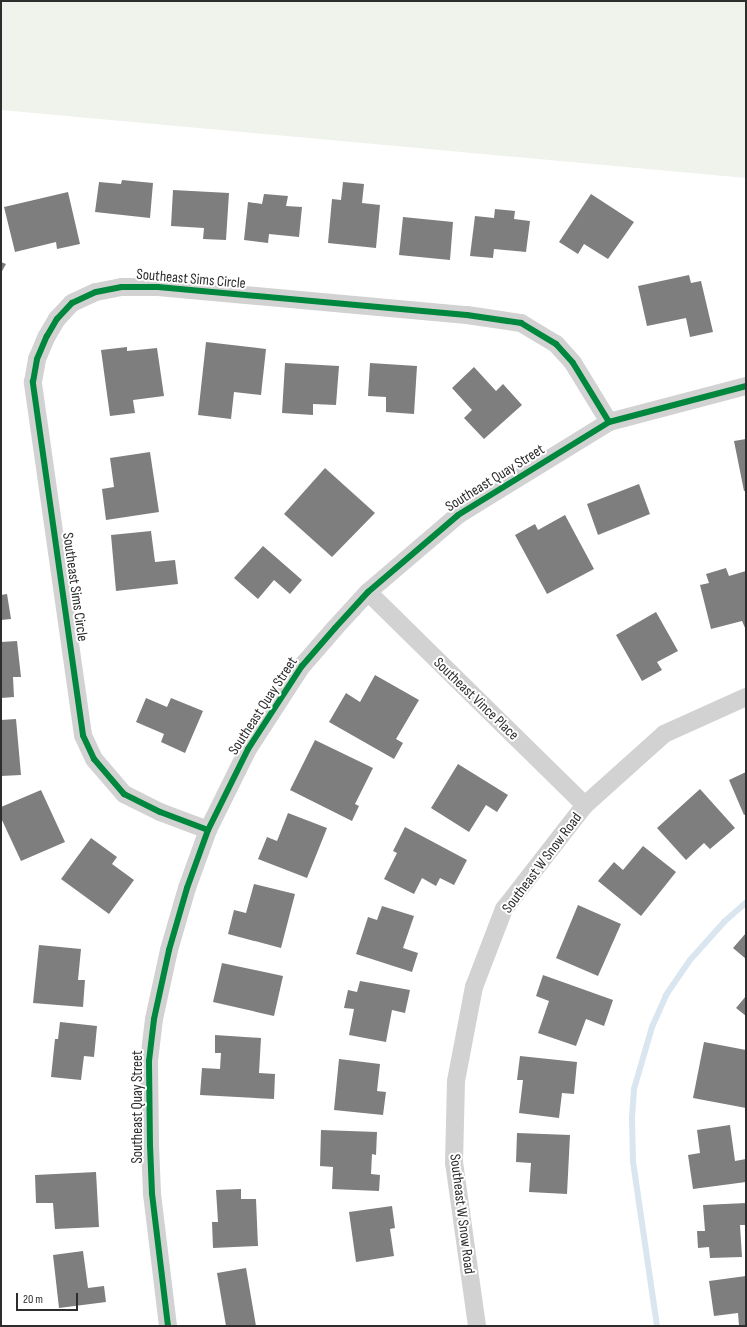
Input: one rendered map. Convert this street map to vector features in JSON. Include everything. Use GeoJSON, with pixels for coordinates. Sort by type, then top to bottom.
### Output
{"type":"FeatureCollection","features":[{"type":"Feature","properties":{"kind":"street","name":"Southeast Sims Circle"},"geometry":{"type":"LineString","coordinates":[[208,830],[160,812],[124,794],[94,759],[83,735],[33,382],[37,359],[47,336],[57,319],[72,304],[96,292],[122,287],[158,287],[466,316],[521,323],[539,332],[560,349],[573,363],[609,422]]}},
{"type":"Feature","properties":{"kind":"street","name":"Southeast Quay Street"},"geometry":{"type":"LineString","coordinates":[[168,1326],[152,1193],[149,1061],[154,1019],[169,950],[187,888],[208,830],[248,749],[302,666],[368,592],[458,515],[609,422],[746,386]]}},
{"type":"Feature","properties":{"kind":"street","name":"Southeast Vince Place"},"geometry":{"type":"LineString","coordinates":[[368,592],[585,805]]}},
{"type":"Feature","properties":{"kind":"street","name":"Southeast W Snow Road"},"geometry":{"type":"LineString","coordinates":[[477,1326],[454,1163],[456,1081],[474,987],[504,909],[585,805],[664,734],[746,697]]}},
{"type":"Feature","properties":{"kind":"shaded area"},"geometry":{"type":"Polygon","coordinates":[[[1,1],[746,1],[746,178],[1,110],[1,1]]]}},
{"type":"Feature","properties":{"kind":"building"},"geometry":{"type":"Polygon","coordinates":[[[122,180],[153,183],[150,218],[95,212],[99,182],[121,184],[122,180]]]}},
{"type":"Feature","properties":{"kind":"building"},"geometry":{"type":"Polygon","coordinates":[[[343,182],[364,184],[362,203],[380,205],[376,248],[328,243],[332,199],[341,200],[343,182]]]}},
{"type":"Feature","properties":{"kind":"building"},"geometry":{"type":"Polygon","coordinates":[[[173,190],[229,193],[226,240],[203,239],[204,228],[171,226],[173,190]]]}},
{"type":"Feature","properties":{"kind":"building"},"geometry":{"type":"Polygon","coordinates":[[[68,192],[80,244],[57,249],[56,242],[15,252],[4,207],[68,192]]]}},
{"type":"Feature","properties":{"kind":"building"},"geometry":{"type":"Polygon","coordinates":[[[264,194],[288,196],[286,206],[302,207],[299,237],[269,234],[268,243],[244,240],[248,202],[262,204],[264,194]]]}},
{"type":"Feature","properties":{"kind":"building"},"geometry":{"type":"Polygon","coordinates":[[[591,194],[634,222],[608,259],[584,244],[578,254],[559,242],[591,194]]]}},
{"type":"Feature","properties":{"kind":"building"},"geometry":{"type":"Polygon","coordinates":[[[495,209],[515,211],[514,219],[530,221],[526,252],[494,249],[493,258],[470,256],[475,216],[494,218],[495,209]]]}},
{"type":"Feature","properties":{"kind":"building"},"geometry":{"type":"Polygon","coordinates":[[[403,217],[453,222],[450,260],[399,255],[403,217]]]}},
{"type":"Feature","properties":{"kind":"building"},"geometry":{"type":"Polygon","coordinates":[[[1,262],[6,264],[1,273],[1,262]]]}},
{"type":"Feature","properties":{"kind":"building"},"geometry":{"type":"Polygon","coordinates":[[[689,275],[691,283],[701,281],[713,332],[690,337],[686,318],[647,326],[638,286],[689,275]]]}},
{"type":"Feature","properties":{"kind":"building"},"geometry":{"type":"Polygon","coordinates":[[[206,342],[266,349],[261,395],[234,392],[231,419],[198,415],[206,342]]]}},
{"type":"Feature","properties":{"kind":"building"},"geometry":{"type":"Polygon","coordinates":[[[127,347],[127,351],[157,348],[164,396],[133,400],[135,413],[110,416],[101,350],[127,347]]]}},
{"type":"Feature","properties":{"kind":"building"},"geometry":{"type":"Polygon","coordinates":[[[285,363],[339,366],[336,405],[313,404],[313,415],[282,413],[285,363]]]}},
{"type":"Feature","properties":{"kind":"building"},"geometry":{"type":"Polygon","coordinates":[[[370,363],[417,366],[414,414],[386,412],[386,397],[368,396],[370,363]]]}},
{"type":"Feature","properties":{"kind":"building"},"geometry":{"type":"Polygon","coordinates":[[[474,367],[496,391],[503,384],[522,405],[484,439],[464,418],[472,410],[452,388],[474,367]]]}},
{"type":"Feature","properties":{"kind":"building"},"geometry":{"type":"Polygon","coordinates":[[[746,439],[746,491],[744,491],[734,441],[746,439]]]}},
{"type":"Feature","properties":{"kind":"building"},"geometry":{"type":"Polygon","coordinates":[[[150,452],[159,512],[106,520],[102,489],[114,487],[110,458],[150,452]]]}},
{"type":"Feature","properties":{"kind":"building"},"geometry":{"type":"Polygon","coordinates":[[[325,468],[375,513],[332,557],[284,514],[325,468]]]}},
{"type":"Feature","properties":{"kind":"building"},"geometry":{"type":"Polygon","coordinates":[[[639,484],[650,514],[598,535],[587,504],[639,484]]]}},
{"type":"Feature","properties":{"kind":"building"},"geometry":{"type":"Polygon","coordinates":[[[565,515],[594,569],[547,594],[515,535],[535,524],[538,530],[565,515]]]}},
{"type":"Feature","properties":{"kind":"building"},"geometry":{"type":"Polygon","coordinates":[[[151,531],[155,562],[175,560],[178,584],[116,591],[111,535],[151,531]]]}},
{"type":"Feature","properties":{"kind":"building"},"geometry":{"type":"Polygon","coordinates":[[[263,546],[302,580],[290,594],[274,580],[258,599],[234,578],[263,546]]]}},
{"type":"Feature","properties":{"kind":"building"},"geometry":{"type":"Polygon","coordinates":[[[726,568],[729,576],[746,571],[746,630],[742,621],[711,629],[700,585],[709,583],[706,574],[726,568]]]}},
{"type":"Feature","properties":{"kind":"building"},"geometry":{"type":"Polygon","coordinates":[[[7,594],[11,619],[1,620],[1,595],[7,594]]]}},
{"type":"Feature","properties":{"kind":"building"},"geometry":{"type":"Polygon","coordinates":[[[656,612],[678,651],[657,662],[662,670],[642,681],[616,635],[656,612]]]}},
{"type":"Feature","properties":{"kind":"building"},"geometry":{"type":"Polygon","coordinates":[[[17,641],[21,677],[13,677],[14,697],[1,698],[1,642],[17,641]]]}},
{"type":"Feature","properties":{"kind":"building"},"geometry":{"type":"Polygon","coordinates":[[[375,675],[419,700],[396,739],[403,743],[394,759],[329,722],[346,693],[360,702],[375,675]]]}},
{"type":"Feature","properties":{"kind":"building"},"geometry":{"type":"Polygon","coordinates":[[[146,698],[167,707],[171,698],[203,711],[185,753],[161,742],[164,734],[136,722],[146,698]]]}},
{"type":"Feature","properties":{"kind":"building"},"geometry":{"type":"Polygon","coordinates":[[[16,719],[21,775],[1,776],[1,720],[16,719]]]}},
{"type":"Feature","properties":{"kind":"building"},"geometry":{"type":"Polygon","coordinates":[[[315,740],[373,768],[355,804],[359,806],[352,821],[290,790],[315,740]]]}},
{"type":"Feature","properties":{"kind":"building"},"geometry":{"type":"Polygon","coordinates":[[[458,764],[508,795],[497,812],[486,805],[469,832],[431,808],[458,764]]]}},
{"type":"Feature","properties":{"kind":"building"},"geometry":{"type":"Polygon","coordinates":[[[746,772],[746,814],[744,815],[729,780],[746,772]]]}},
{"type":"Feature","properties":{"kind":"building"},"geometry":{"type":"Polygon","coordinates":[[[700,789],[735,828],[710,849],[704,843],[686,860],[657,828],[700,789]]]}},
{"type":"Feature","properties":{"kind":"building"},"geometry":{"type":"Polygon","coordinates":[[[41,790],[65,842],[21,861],[1,818],[1,807],[41,790]]]}},
{"type":"Feature","properties":{"kind":"building"},"geometry":{"type":"Polygon","coordinates":[[[288,813],[327,828],[307,878],[258,859],[267,837],[277,841],[288,813]]]}},
{"type":"Feature","properties":{"kind":"building"},"geometry":{"type":"Polygon","coordinates":[[[405,827],[467,860],[454,885],[440,878],[436,886],[422,878],[414,894],[384,879],[397,853],[393,851],[405,827]]]}},
{"type":"Feature","properties":{"kind":"building"},"geometry":{"type":"Polygon","coordinates":[[[91,838],[117,857],[112,864],[134,880],[109,914],[61,879],[91,838]]]}},
{"type":"Feature","properties":{"kind":"building"},"geometry":{"type":"Polygon","coordinates":[[[643,846],[676,872],[641,916],[598,881],[614,862],[623,870],[643,846]]]}},
{"type":"Feature","properties":{"kind":"building"},"geometry":{"type":"Polygon","coordinates":[[[254,884],[295,894],[281,948],[228,934],[234,910],[246,913],[254,884]]]}},
{"type":"Feature","properties":{"kind":"building"},"geometry":{"type":"Polygon","coordinates":[[[578,905],[621,924],[598,976],[556,958],[578,905]]]}},
{"type":"Feature","properties":{"kind":"building"},"geometry":{"type":"Polygon","coordinates":[[[382,906],[414,916],[403,948],[418,953],[412,972],[356,954],[368,917],[377,920],[382,906]]]}},
{"type":"Feature","properties":{"kind":"building"},"geometry":{"type":"Polygon","coordinates":[[[746,933],[746,959],[733,948],[746,933]]]}},
{"type":"Feature","properties":{"kind":"building"},"geometry":{"type":"Polygon","coordinates":[[[39,945],[81,949],[78,980],[85,980],[83,1007],[33,1003],[39,945]]]}},
{"type":"Feature","properties":{"kind":"building"},"geometry":{"type":"Polygon","coordinates":[[[222,963],[283,976],[274,1016],[213,1002],[222,963]]]}},
{"type":"Feature","properties":{"kind":"building"},"geometry":{"type":"Polygon","coordinates":[[[543,975],[613,1000],[604,1026],[586,1019],[576,1046],[538,1033],[549,1001],[536,996],[543,975]]]}},
{"type":"Feature","properties":{"kind":"building"},"geometry":{"type":"Polygon","coordinates":[[[360,981],[410,990],[405,1013],[392,1010],[386,1042],[349,1035],[354,1009],[344,1008],[348,990],[357,992],[360,981]]]}},
{"type":"Feature","properties":{"kind":"building"},"geometry":{"type":"Polygon","coordinates":[[[746,996],[746,1016],[736,1008],[746,996]]]}},
{"type":"Feature","properties":{"kind":"building"},"geometry":{"type":"Polygon","coordinates":[[[60,1022],[97,1026],[94,1057],[84,1056],[81,1080],[51,1077],[55,1039],[58,1039],[60,1022]]]}},
{"type":"Feature","properties":{"kind":"building"},"geometry":{"type":"Polygon","coordinates":[[[215,1035],[261,1038],[259,1073],[275,1074],[274,1099],[200,1095],[202,1068],[220,1069],[221,1053],[215,1053],[215,1035]]]}},
{"type":"Feature","properties":{"kind":"building"},"geometry":{"type":"Polygon","coordinates":[[[704,1042],[746,1050],[746,1108],[693,1098],[704,1042]]]}},
{"type":"Feature","properties":{"kind":"building"},"geometry":{"type":"Polygon","coordinates":[[[520,1056],[577,1062],[574,1094],[562,1093],[559,1118],[519,1113],[523,1080],[517,1080],[520,1056]]]}},
{"type":"Feature","properties":{"kind":"building"},"geometry":{"type":"Polygon","coordinates":[[[339,1059],[380,1064],[377,1091],[386,1092],[383,1115],[334,1110],[339,1059]]]}},
{"type":"Feature","properties":{"kind":"building"},"geometry":{"type":"Polygon","coordinates":[[[730,1125],[735,1161],[746,1159],[746,1182],[693,1189],[688,1155],[700,1153],[697,1130],[730,1125]]]}},
{"type":"Feature","properties":{"kind":"building"},"geometry":{"type":"Polygon","coordinates":[[[321,1130],[377,1132],[376,1155],[372,1154],[371,1174],[380,1175],[379,1191],[332,1189],[333,1167],[320,1166],[321,1130]]]}},
{"type":"Feature","properties":{"kind":"building"},"geometry":{"type":"Polygon","coordinates":[[[517,1133],[570,1135],[567,1194],[529,1192],[531,1163],[516,1162],[517,1133]]]}},
{"type":"Feature","properties":{"kind":"building"},"geometry":{"type":"Polygon","coordinates":[[[96,1172],[99,1227],[55,1229],[53,1203],[36,1203],[35,1175],[96,1172]]]}},
{"type":"Feature","properties":{"kind":"building"},"geometry":{"type":"Polygon","coordinates":[[[241,1189],[241,1199],[256,1199],[258,1246],[213,1248],[212,1222],[218,1222],[216,1190],[241,1189]]]}},
{"type":"Feature","properties":{"kind":"building"},"geometry":{"type":"Polygon","coordinates":[[[746,1203],[746,1225],[740,1225],[742,1257],[710,1258],[709,1247],[698,1248],[697,1231],[705,1231],[703,1205],[746,1203]]]}},
{"type":"Feature","properties":{"kind":"building"},"geometry":{"type":"Polygon","coordinates":[[[392,1206],[395,1228],[390,1229],[394,1256],[356,1262],[349,1212],[392,1206]]]}},
{"type":"Feature","properties":{"kind":"building"},"geometry":{"type":"Polygon","coordinates":[[[83,1251],[88,1288],[104,1286],[106,1302],[59,1308],[53,1255],[83,1251]]]}},
{"type":"Feature","properties":{"kind":"building"},"geometry":{"type":"Polygon","coordinates":[[[246,1268],[256,1326],[226,1326],[217,1273],[246,1268]]]}},
{"type":"Feature","properties":{"kind":"building"},"geometry":{"type":"Polygon","coordinates":[[[746,1276],[746,1326],[739,1326],[738,1313],[714,1316],[709,1281],[746,1276]]]}},
{"type":"Feature","properties":{"kind":"waterway"},"geometry":{"type":"LineString","coordinates":[[657,1326],[633,1162],[632,1118],[634,1089],[652,1027],[666,995],[690,960],[725,921],[746,903]]}},
{"type":"Feature","properties":{"kind":"cycle path"},"geometry":{"type":"LineString","coordinates":[[208,830],[160,812],[124,794],[94,759],[83,735],[33,382],[37,359],[47,336],[57,319],[72,303],[96,292],[122,287],[158,287],[467,315],[521,323],[556,344],[573,363],[609,422]]}},
{"type":"Feature","properties":{"kind":"cycle path"},"geometry":{"type":"LineString","coordinates":[[168,1326],[152,1193],[149,1061],[154,1019],[169,950],[187,888],[208,830],[248,749],[302,666],[335,628],[368,592],[458,515],[609,422],[746,386]]}}]}
